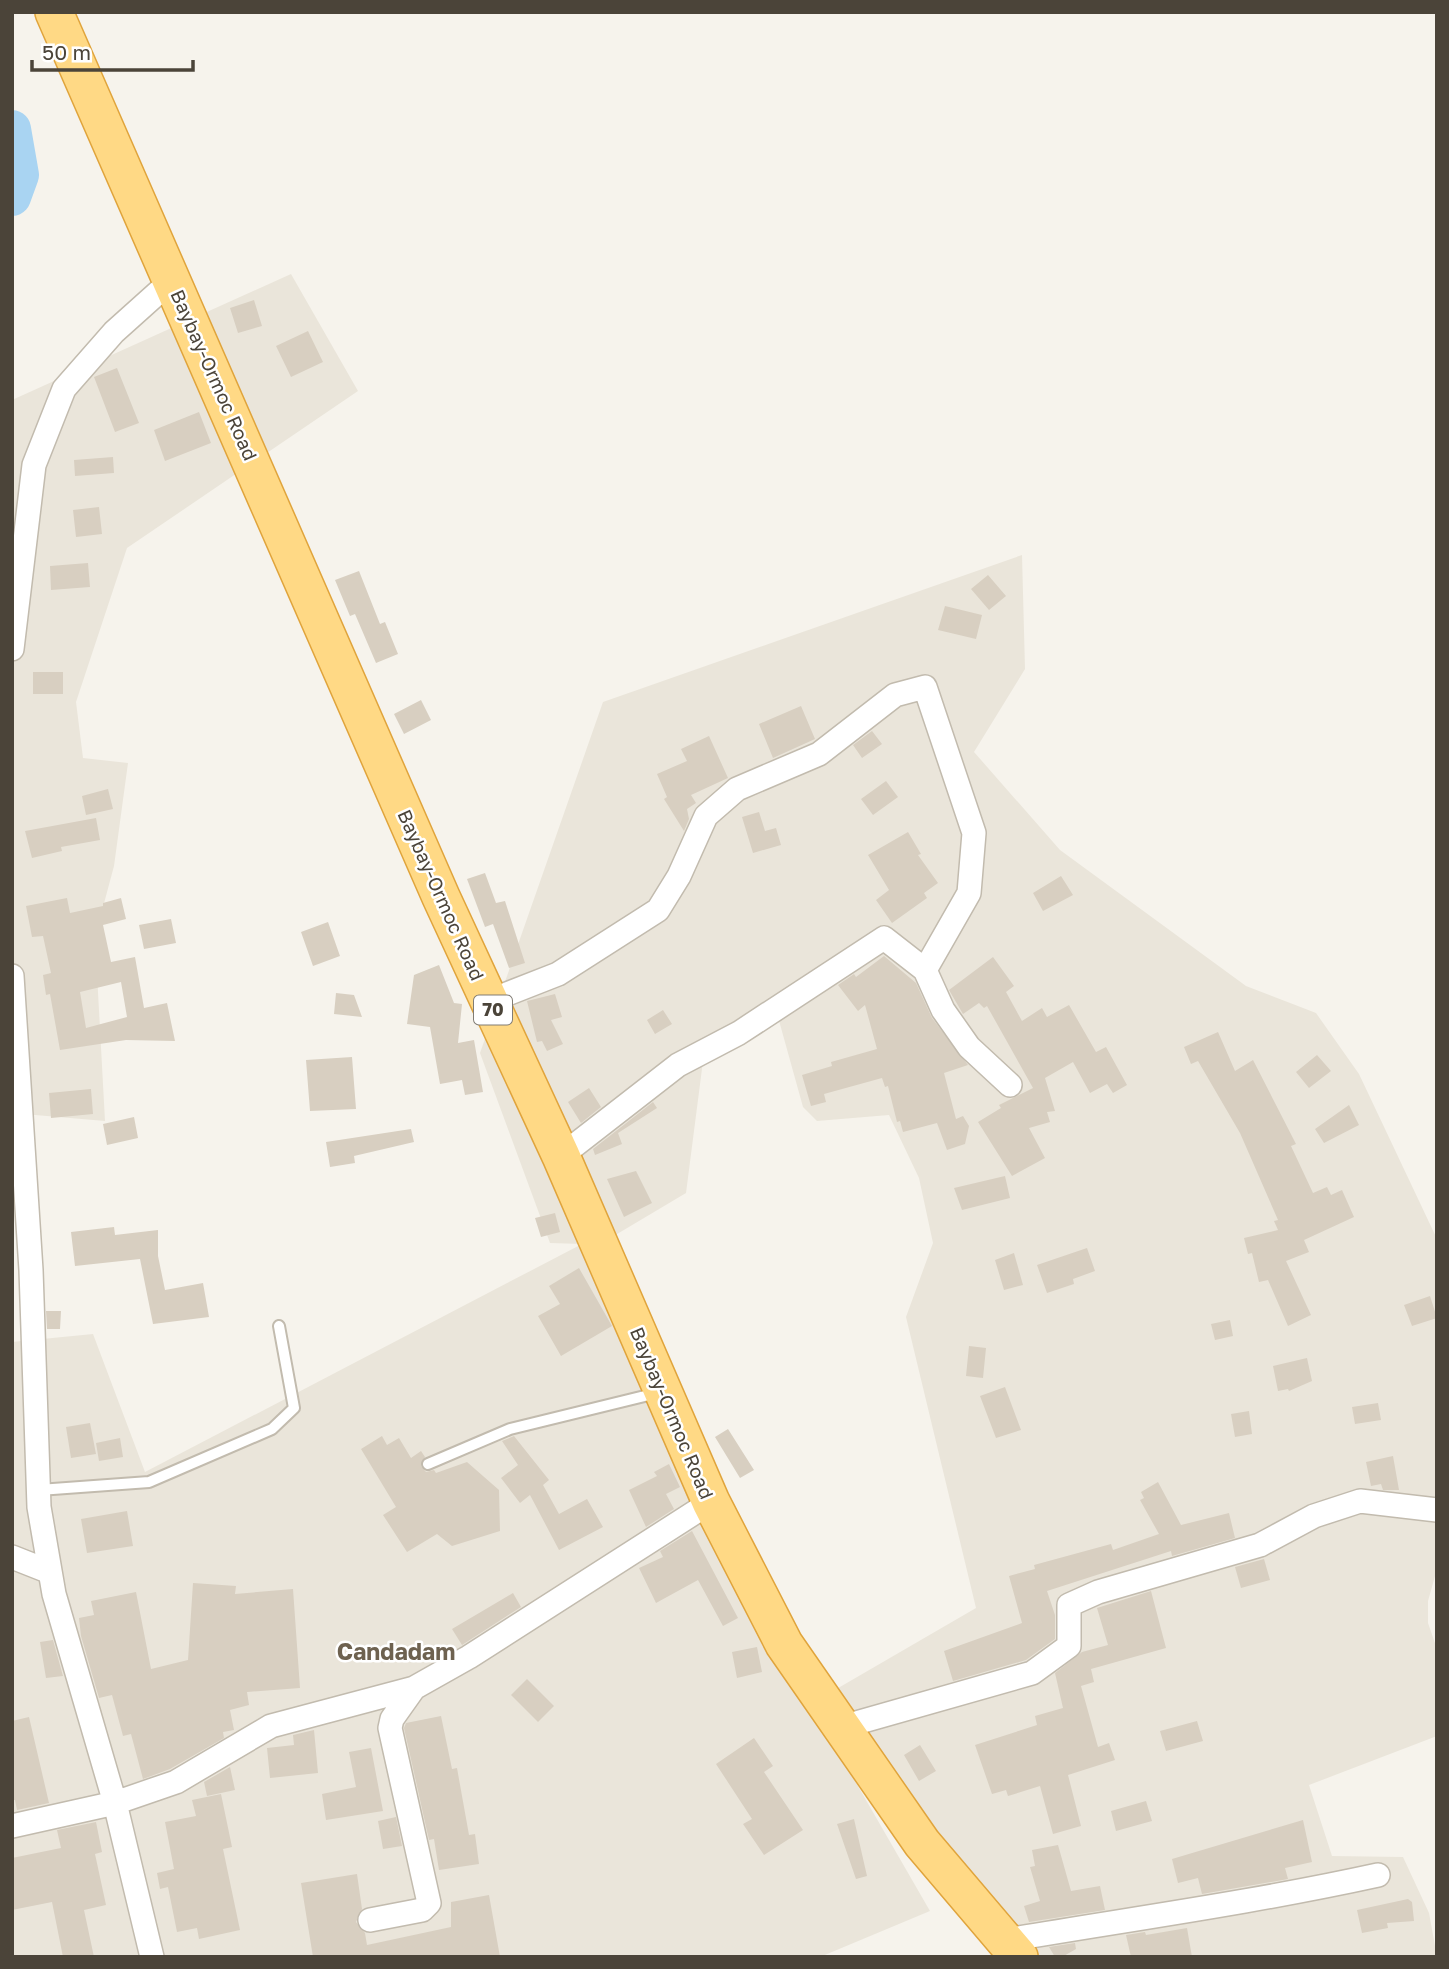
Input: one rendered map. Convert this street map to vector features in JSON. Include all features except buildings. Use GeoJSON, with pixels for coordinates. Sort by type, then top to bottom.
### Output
{"type":"FeatureCollection","features":[{"type":"Feature","properties":{"kind":"highway","name":"Baybay-Ormoc Road"},"geometry":{"type":"LineString","coordinates":[[54,12],[489,1001],[561,1156],[711,1502],[784,1644],[922,1843],[1013,1948]]}},
{"type":"Feature","properties":{"kind":"street"},"geometry":{"type":"LineString","coordinates":[[12,649],[20,532],[34,465],[64,389],[114,332],[172,279]]}},
{"type":"Feature","properties":{"kind":"street"},"geometry":{"type":"LineString","coordinates":[[489,1001],[558,974],[658,910],[679,876],[706,816],[737,789],[819,754],[895,695],[925,687],[974,833],[969,893],[925,970]]}},
{"type":"Feature","properties":{"kind":"street"},"geometry":{"type":"LineString","coordinates":[[561,1156],[678,1065],[739,1033],[884,938],[925,970],[943,1010],[969,1047],[1010,1085]]}},
{"type":"Feature","properties":{"kind":"street"},"geometry":{"type":"LineString","coordinates":[[12,976],[31,1270],[39,1490],[50,1572],[54,1594],[115,1803],[152,1957]]}},
{"type":"Feature","properties":{"kind":"street"},"geometry":{"type":"LineString","coordinates":[[842,1727],[1032,1673],[1069,1646],[1069,1605],[1098,1592],[1260,1545],[1314,1516],[1360,1501],[1437,1510]]}},
{"type":"Feature","properties":{"kind":"street"},"geometry":{"type":"LineString","coordinates":[[12,1826],[115,1803],[186,1778],[271,1726],[414,1688],[469,1657],[711,1502]]}},
{"type":"Feature","properties":{"kind":"street"},"geometry":{"type":"LineString","coordinates":[[12,1557],[50,1572]]}},
{"type":"Feature","properties":{"kind":"street"},"geometry":{"type":"LineString","coordinates":[[370,1920],[422,1910],[429,1903],[390,1728],[392,1719],[414,1688]]}},
{"type":"Feature","properties":{"kind":"street"},"geometry":{"type":"LineString","coordinates":[[1013,1948],[1265,1900],[1378,1875]]}},
{"type":"Feature","properties":{"kind":"lane"},"geometry":{"type":"LineString","coordinates":[[39,1490],[149,1482],[272,1429],[294,1408],[279,1326]]}},
{"type":"Feature","properties":{"kind":"lane"},"geometry":{"type":"LineString","coordinates":[[428,1464],[510,1429],[663,1391]]}},
{"type":"Feature","properties":{"kind":"shaded area"},"geometry":{"type":"Polygon","coordinates":[[[291,274],[358,391],[127,548],[76,702],[83,758],[128,763],[114,866],[95,937],[105,1121],[12,1113],[12,400],[291,274]]]}},
{"type":"Feature","properties":{"kind":"shaded area"},"geometry":{"type":"Polygon","coordinates":[[[1022,555],[1025,669],[974,752],[1060,850],[1246,986],[1316,1013],[1359,1074],[1437,1239],[1437,1569],[1428,1601],[1428,1623],[1437,1649],[1437,1736],[1309,1785],[1332,1856],[1403,1857],[1429,1913],[1437,1957],[1013,1957],[833,1691],[976,1608],[906,1317],[933,1243],[919,1178],[889,1115],[817,1121],[803,1107],[778,1017],[703,1061],[686,1193],[602,1243],[698,1509],[930,1911],[820,1957],[12,1957],[12,1342],[93,1334],[145,1472],[582,1244],[550,1243],[480,1053],[603,702],[1022,555]]]}},
{"type":"Feature","properties":{"kind":"waterway"},"geometry":{"type":"LineString","coordinates":[[12,129],[20,175],[12,197]]}},
{"type":"Feature","properties":{"kind":"district","name":"Candadam"},"geometry":{"type":"Point","coordinates":[396,1652]}}]}
